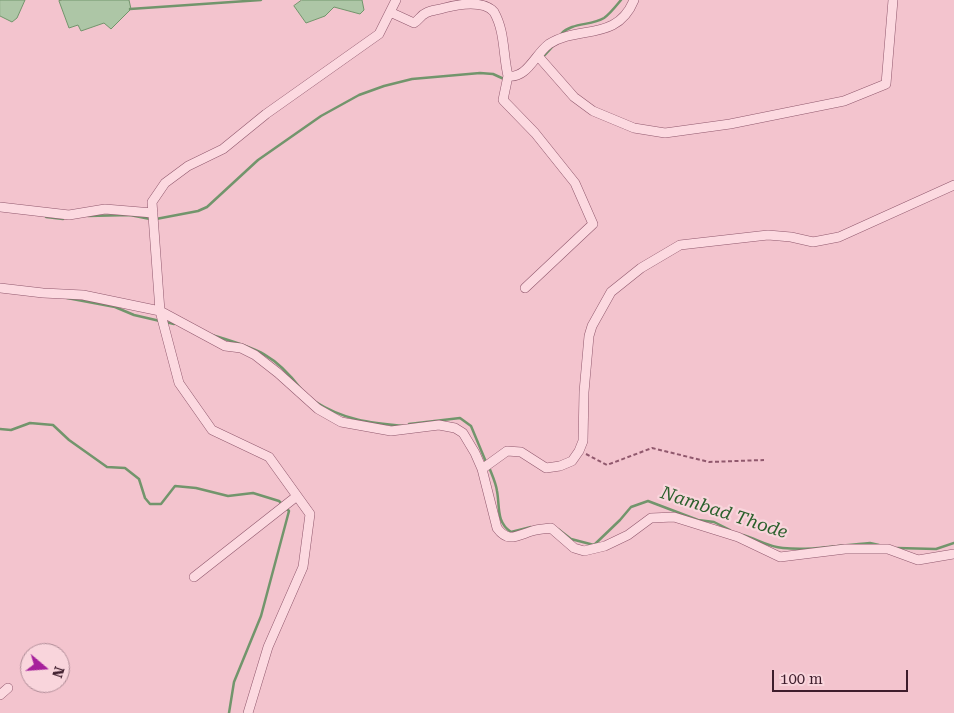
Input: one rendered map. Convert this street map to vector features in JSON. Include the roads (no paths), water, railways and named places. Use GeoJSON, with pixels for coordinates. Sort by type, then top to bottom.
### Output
{"type":"FeatureCollection","features":[{"type":"Feature","properties":{"kind":"street"},"geometry":{"type":"LineString","coordinates":[[248,713],[268,647],[303,567],[310,514],[269,457],[212,430],[179,383],[164,335],[160,314],[152,202],[165,183],[188,166],[223,149],[266,114],[379,34],[396,0]]}},
{"type":"Feature","properties":{"kind":"street"},"geometry":{"type":"LineString","coordinates":[[508,76],[519,76],[550,44],[608,28],[626,12],[634,0]]}},
{"type":"Feature","properties":{"kind":"street"},"geometry":{"type":"LineString","coordinates":[[538,56],[574,97],[593,111],[634,128],[665,132],[730,124],[844,101],[886,84],[894,0]]}},
{"type":"Feature","properties":{"kind":"street"},"geometry":{"type":"LineString","coordinates":[[390,12],[414,23],[427,12],[458,3],[472,2],[488,6],[493,11],[498,22],[508,66],[503,100],[535,133],[575,183],[593,224],[525,288]]}},
{"type":"Feature","properties":{"kind":"street"},"geometry":{"type":"LineString","coordinates":[[482,469],[507,451],[521,452],[546,468],[572,461],[584,441],[584,392],[589,336],[592,326],[611,292],[641,268],[680,245],[768,235],[791,237],[812,242],[839,237],[954,185]]}},
{"type":"Feature","properties":{"kind":"street"},"geometry":{"type":"LineString","coordinates":[[0,207],[69,215],[105,209],[153,216]]}},
{"type":"Feature","properties":{"kind":"street"},"geometry":{"type":"LineString","coordinates":[[0,288],[84,295],[160,314],[225,346],[241,348],[255,355],[278,373],[318,410],[341,422],[391,431],[439,425],[455,428],[463,433],[482,469],[497,528],[503,536],[511,539],[534,530],[551,528],[574,548],[584,551],[605,546],[628,535],[651,518],[674,516],[738,537],[780,557],[871,549],[888,549],[918,560],[954,554]]}},
{"type":"Feature","properties":{"kind":"street"},"geometry":{"type":"LineString","coordinates":[[194,577],[297,496]]}},
{"type":"Feature","properties":{"kind":"street"},"geometry":{"type":"LineString","coordinates":[[0,695],[8,688]]}},
{"type":"Feature","properties":{"kind":"waterway"},"geometry":{"type":"LineString","coordinates":[[130,9],[261,0]]}},
{"type":"Feature","properties":{"kind":"waterway"},"geometry":{"type":"LineString","coordinates":[[561,34],[565,30],[604,18],[621,0]]}},
{"type":"Feature","properties":{"kind":"waterway"},"geometry":{"type":"LineString","coordinates":[[543,57],[554,45]]}},
{"type":"Feature","properties":{"kind":"waterway"},"geometry":{"type":"LineString","coordinates":[[156,219],[198,211],[207,207],[258,160],[321,116],[359,95],[412,79],[480,73],[493,74],[504,79]]}},
{"type":"Feature","properties":{"kind":"waterway"},"geometry":{"type":"LineString","coordinates":[[88,216],[130,215],[150,219]]}},
{"type":"Feature","properties":{"kind":"waterway"},"geometry":{"type":"LineString","coordinates":[[46,217],[63,219]]}},
{"type":"Feature","properties":{"kind":"waterway","name":"Nambad Thode"},"geometry":{"type":"LineString","coordinates":[[67,298],[115,307],[134,315],[160,321]]}},
{"type":"Feature","properties":{"kind":"waterway","name":"Nambad Thode"},"geometry":{"type":"LineString","coordinates":[[166,322],[174,324]]}},
{"type":"Feature","properties":{"kind":"waterway","name":"Nambad Thode"},"geometry":{"type":"LineString","coordinates":[[212,335],[251,348],[272,359],[301,389]]}},
{"type":"Feature","properties":{"kind":"waterway","name":"Nambad Thode"},"geometry":{"type":"LineString","coordinates":[[314,401],[357,420],[404,426]]}},
{"type":"Feature","properties":{"kind":"waterway","name":"Nambad Thode"},"geometry":{"type":"LineString","coordinates":[[409,424],[460,418],[471,426],[486,462]]}},
{"type":"Feature","properties":{"kind":"waterway"},"geometry":{"type":"LineString","coordinates":[[0,429],[11,430],[30,423],[53,425],[69,440],[107,467],[125,468],[139,479],[145,498],[150,504],[161,504],[175,486],[196,488],[228,496],[253,493],[279,501],[289,511],[261,616],[234,682],[229,713]]}},
{"type":"Feature","properties":{"kind":"waterway","name":"Nambad Thode"},"geometry":{"type":"LineString","coordinates":[[489,467],[494,479],[503,524],[511,532],[531,527]]}},
{"type":"Feature","properties":{"kind":"waterway","name":"Nambad Thode"},"geometry":{"type":"LineString","coordinates":[[558,529],[571,539],[594,545],[631,507],[648,501],[698,520],[714,522],[730,530]]}},
{"type":"Feature","properties":{"kind":"waterway","name":"Nambad Thode"},"geometry":{"type":"LineString","coordinates":[[743,535],[767,545],[794,549],[870,543],[879,545]]}},
{"type":"Feature","properties":{"kind":"waterway","name":"Nambad Thode"},"geometry":{"type":"LineString","coordinates":[[897,548],[936,549],[954,543]]}}]}
